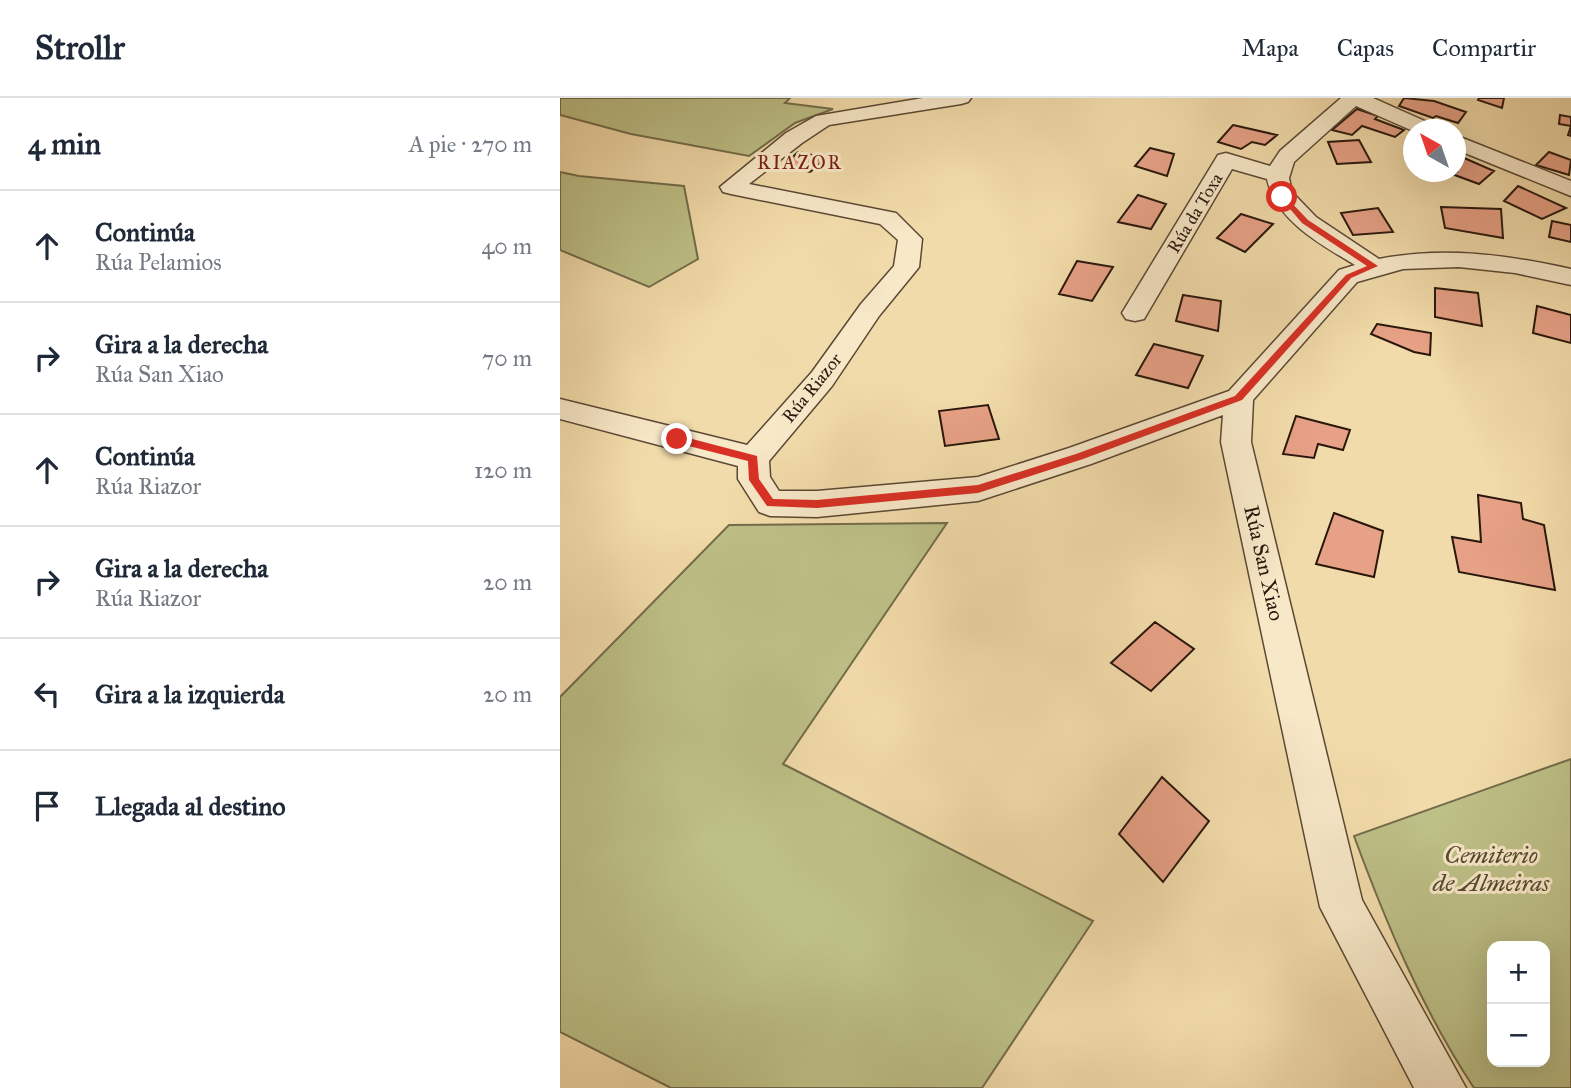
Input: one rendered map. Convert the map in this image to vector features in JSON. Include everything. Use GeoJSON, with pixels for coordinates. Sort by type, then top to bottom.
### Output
{"type":"FeatureCollection","features":[{"type":"Feature","properties":{"kind":"street","name":"Rúa Riazor"},"geometry":{"type":"LineString","coordinates":[[753,458],[822,379],[870,310],[906,267],[910,239],[888,218],[731,187],[794,138],[823,120],[961,98]]}},
{"type":"Feature","properties":{"kind":"street"},"geometry":{"type":"LineString","coordinates":[[1374,266],[1305,222],[1282,197],[1279,176],[1282,162],[1354,98],[1403,119]]}},
{"type":"Feature","properties":{"kind":"street"},"geometry":{"type":"LineString","coordinates":[[1466,146],[1571,189]]}},
{"type":"Feature","properties":{"kind":"street","name":"Rúa da Toxa"},"geometry":{"type":"LineString","coordinates":[[1135,313],[1226,160],[1279,176]]}},
{"type":"Feature","properties":{"kind":"street"},"geometry":{"type":"LineString","coordinates":[[560,409],[753,458],[754,480],[770,503],[817,504],[978,489],[1080,456],[1239,398],[1349,276],[1374,266],[1426,257],[1512,264],[1571,277]]}},
{"type":"Feature","properties":{"kind":"street","name":"Rúa San Xiao"},"geometry":{"type":"LineString","coordinates":[[1239,398],[1236,442],[1342,907],[1441,1088]]}},
{"type":"Feature","properties":{"kind":"green space"},"geometry":{"type":"Polygon","coordinates":[[[560,98],[790,98],[785,103],[833,109],[795,123],[749,156],[631,134],[560,115],[560,98]]]}},
{"type":"Feature","properties":{"kind":"green space"},"geometry":{"type":"Polygon","coordinates":[[[560,172],[684,186],[698,259],[649,287],[560,250],[560,172]]]}},
{"type":"Feature","properties":{"kind":"green space"},"geometry":{"type":"Polygon","coordinates":[[[947,523],[783,764],[1093,921],[982,1088],[671,1088],[560,1032],[560,697],[729,525],[947,523]]]}},
{"type":"Feature","properties":{"kind":"green space","name":"Cemiterio de Almeiras"},"geometry":{"type":"Polygon","coordinates":[[[1571,759],[1571,1088],[1474,1088],[1422,997],[1379,901],[1354,836],[1571,759]]]}},
{"type":"Feature","properties":{"kind":"building"},"geometry":{"type":"Polygon","coordinates":[[[1404,98],[1434,101],[1466,112],[1461,119],[1436,116],[1433,118],[1399,106],[1404,98]]]}},
{"type":"Feature","properties":{"kind":"building"},"geometry":{"type":"Polygon","coordinates":[[[1504,98],[1502,108],[1478,100],[1504,98]]]}},
{"type":"Feature","properties":{"kind":"building"},"geometry":{"type":"Polygon","coordinates":[[[1357,109],[1378,116],[1375,119],[1403,131],[1395,137],[1362,126],[1352,135],[1332,130],[1357,109]]]}},
{"type":"Feature","properties":{"kind":"building"},"geometry":{"type":"Polygon","coordinates":[[[1560,115],[1571,117],[1571,126],[1559,124],[1560,115]]]}},
{"type":"Feature","properties":{"kind":"building"},"geometry":{"type":"Polygon","coordinates":[[[1233,125],[1277,135],[1265,145],[1252,142],[1241,149],[1218,142],[1233,125]]]}},
{"type":"Feature","properties":{"kind":"building"},"geometry":{"type":"Polygon","coordinates":[[[1359,140],[1371,162],[1337,164],[1328,142],[1359,140]]]}},
{"type":"Feature","properties":{"kind":"building"},"geometry":{"type":"Polygon","coordinates":[[[1150,148],[1174,154],[1167,176],[1135,166],[1150,148]]]}},
{"type":"Feature","properties":{"kind":"building"},"geometry":{"type":"Polygon","coordinates":[[[798,152],[827,158],[810,172],[784,165],[798,152]]]}},
{"type":"Feature","properties":{"kind":"building"},"geometry":{"type":"Polygon","coordinates":[[[1549,152],[1571,160],[1569,175],[1536,165],[1549,152]]]}},
{"type":"Feature","properties":{"kind":"building"},"geometry":{"type":"Polygon","coordinates":[[[1466,159],[1494,171],[1479,184],[1466,179],[1466,159]]]}},
{"type":"Feature","properties":{"kind":"building"},"geometry":{"type":"Polygon","coordinates":[[[1518,186],[1566,208],[1542,219],[1504,201],[1518,186]]]}},
{"type":"Feature","properties":{"kind":"building"},"geometry":{"type":"Polygon","coordinates":[[[1138,195],[1166,204],[1151,229],[1118,222],[1138,195]]]}},
{"type":"Feature","properties":{"kind":"building"},"geometry":{"type":"Polygon","coordinates":[[[1441,207],[1501,209],[1503,238],[1445,228],[1441,207]]]}},
{"type":"Feature","properties":{"kind":"building"},"geometry":{"type":"Polygon","coordinates":[[[1378,208],[1393,232],[1353,235],[1341,213],[1378,208]]]}},
{"type":"Feature","properties":{"kind":"building"},"geometry":{"type":"Polygon","coordinates":[[[1241,214],[1273,224],[1245,252],[1217,238],[1241,214]]]}},
{"type":"Feature","properties":{"kind":"building"},"geometry":{"type":"Polygon","coordinates":[[[1552,221],[1571,225],[1571,242],[1549,237],[1552,221]]]}},
{"type":"Feature","properties":{"kind":"building"},"geometry":{"type":"Polygon","coordinates":[[[1077,261],[1113,267],[1092,301],[1059,294],[1077,261]]]}},
{"type":"Feature","properties":{"kind":"building"},"geometry":{"type":"Polygon","coordinates":[[[1435,288],[1478,293],[1482,326],[1435,317],[1435,288]]]}},
{"type":"Feature","properties":{"kind":"building"},"geometry":{"type":"Polygon","coordinates":[[[1183,295],[1221,301],[1218,331],[1176,321],[1183,295]]]}},
{"type":"Feature","properties":{"kind":"building"},"geometry":{"type":"Polygon","coordinates":[[[1537,306],[1571,315],[1571,343],[1533,333],[1537,306]]]}},
{"type":"Feature","properties":{"kind":"building"},"geometry":{"type":"Polygon","coordinates":[[[1377,324],[1431,333],[1430,355],[1414,352],[1371,334],[1377,324]]]}},
{"type":"Feature","properties":{"kind":"building"},"geometry":{"type":"Polygon","coordinates":[[[1154,344],[1203,356],[1188,388],[1136,375],[1154,344]]]}},
{"type":"Feature","properties":{"kind":"building"},"geometry":{"type":"Polygon","coordinates":[[[988,405],[999,439],[945,446],[939,411],[988,405]]]}},
{"type":"Feature","properties":{"kind":"building"},"geometry":{"type":"Polygon","coordinates":[[[1296,416],[1350,430],[1343,450],[1318,444],[1314,458],[1283,454],[1296,416]]]}},
{"type":"Feature","properties":{"kind":"building"},"geometry":{"type":"Polygon","coordinates":[[[1478,495],[1521,503],[1523,519],[1544,525],[1555,590],[1459,572],[1452,537],[1481,542],[1478,495]]]}},
{"type":"Feature","properties":{"kind":"building"},"geometry":{"type":"Polygon","coordinates":[[[1334,513],[1383,531],[1374,577],[1316,564],[1334,513]]]}},
{"type":"Feature","properties":{"kind":"building"},"geometry":{"type":"Polygon","coordinates":[[[1155,622],[1194,649],[1151,691],[1111,663],[1155,622]]]}},
{"type":"Feature","properties":{"kind":"building"},"geometry":{"type":"Polygon","coordinates":[[[1162,777],[1209,821],[1163,882],[1119,834],[1162,777]]]}},
{"type":"Feature","properties":{"kind":"district","name":"RIAZOR"},"geometry":{"type":"Point","coordinates":[800,162]}},
{"type":"Feature","properties":{"kind":"route"},"geometry":{"type":"LineString","coordinates":[[677,439],[753,458],[754,480],[770,503],[817,504],[978,489],[1080,456],[1239,398],[1349,276],[1374,266],[1305,222],[1282,197]]}}]}
